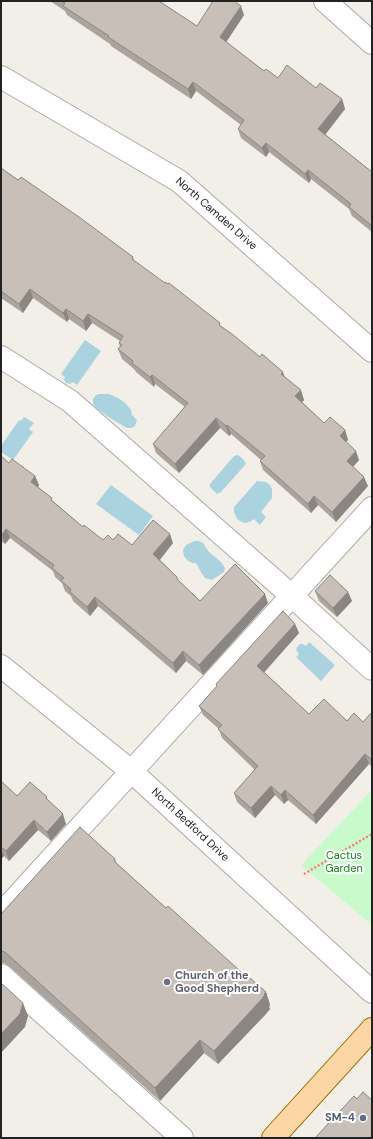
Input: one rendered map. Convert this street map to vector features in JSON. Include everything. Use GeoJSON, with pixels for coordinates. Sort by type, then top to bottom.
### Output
{"type":"FeatureCollection","features":[{"type":"Feature","properties":{"kind":"main road"},"geometry":{"type":"LineString","coordinates":[[273,1138],[372,1028]]}},
{"type":"Feature","properties":{"kind":"street"},"geometry":{"type":"LineString","coordinates":[[324,1],[372,43]]}},
{"type":"Feature","properties":{"kind":"street","name":"North Camden Drive"},"geometry":{"type":"LineString","coordinates":[[1,77],[179,181],[372,350]]}},
{"type":"Feature","properties":{"kind":"street"},"geometry":{"type":"LineString","coordinates":[[1,357],[70,401],[372,668]]}},
{"type":"Feature","properties":{"kind":"street"},"geometry":{"type":"LineString","coordinates":[[1,914],[372,508]]}},
{"type":"Feature","properties":{"kind":"street","name":"North Bedford Drive"},"geometry":{"type":"LineString","coordinates":[[1,666],[132,771],[372,992]]}},
{"type":"Feature","properties":{"kind":"street"},"geometry":{"type":"LineString","coordinates":[[1,975],[182,1138]]}},
{"type":"Feature","properties":{"kind":"path"},"geometry":{"type":"LineString","coordinates":[[304,874],[372,834]]}},
{"type":"Feature","properties":{"kind":"green space","name":"Cactus Garden"},"geometry":{"type":"Polygon","coordinates":[[[372,790],[372,925],[301,865],[372,790]]]}},
{"type":"Feature","properties":{"kind":"water"},"geometry":{"type":"Polygon","coordinates":[[[85,340],[101,351],[77,385],[73,382],[70,384],[66,383],[64,380],[65,377],[61,374],[85,340]]]}},
{"type":"Feature","properties":{"kind":"water"},"geometry":{"type":"Polygon","coordinates":[[[99,394],[109,394],[125,403],[131,410],[132,415],[137,420],[135,426],[127,428],[96,408],[93,404],[93,399],[99,394]]]}},
{"type":"Feature","properties":{"kind":"water"},"geometry":{"type":"Polygon","coordinates":[[[24,417],[34,423],[29,429],[33,432],[13,460],[1,452],[1,446],[19,420],[21,421],[24,417]]]}},
{"type":"Feature","properties":{"kind":"water"},"geometry":{"type":"Polygon","coordinates":[[[238,455],[246,464],[221,492],[217,494],[210,487],[210,484],[234,456],[238,455]]]}},
{"type":"Feature","properties":{"kind":"water"},"geometry":{"type":"Polygon","coordinates":[[[257,481],[266,482],[272,489],[272,498],[261,512],[266,517],[260,525],[254,519],[245,523],[240,521],[237,519],[234,512],[234,507],[257,481]]]}},
{"type":"Feature","properties":{"kind":"water"},"geometry":{"type":"Polygon","coordinates":[[[111,485],[153,516],[139,535],[96,504],[111,485]]]}},
{"type":"Feature","properties":{"kind":"water"},"geometry":{"type":"Polygon","coordinates":[[[194,541],[203,543],[209,552],[221,562],[225,568],[224,572],[212,580],[205,578],[196,563],[188,561],[184,556],[183,550],[186,545],[194,541]]]}},
{"type":"Feature","properties":{"kind":"water"},"geometry":{"type":"Polygon","coordinates":[[[309,642],[335,665],[321,681],[296,657],[299,654],[296,650],[298,646],[303,644],[306,646],[309,642]]]}},
{"type":"Feature","properties":{"kind":"building"},"geometry":{"type":"Polygon","coordinates":[[[61,1],[159,1],[197,26],[213,1],[234,1],[241,6],[220,37],[264,71],[266,69],[278,78],[287,65],[316,88],[320,83],[342,99],[318,129],[372,172],[372,226],[349,207],[351,204],[308,170],[305,174],[266,143],[262,148],[238,129],[244,120],[193,82],[188,89],[63,6],[65,3],[61,1]]]}},
{"type":"Feature","properties":{"kind":"building"},"geometry":{"type":"Polygon","coordinates":[[[1,168],[18,180],[21,177],[79,217],[165,283],[169,283],[220,323],[219,325],[260,357],[262,354],[283,372],[281,374],[301,390],[295,396],[324,423],[330,417],[345,430],[340,436],[356,451],[347,461],[364,477],[332,512],[314,496],[308,504],[260,461],[265,456],[227,425],[226,426],[216,418],[175,464],[153,444],[188,403],[152,375],[150,377],[132,363],[133,361],[118,349],[122,345],[119,343],[123,336],[88,314],[83,321],[66,309],[63,313],[30,289],[19,304],[1,291],[1,168]]]}},
{"type":"Feature","properties":{"kind":"building"},"geometry":{"type":"Polygon","coordinates":[[[1,456],[9,463],[12,459],[35,476],[31,482],[52,498],[51,500],[83,527],[84,525],[103,540],[108,535],[113,540],[118,534],[132,545],[153,520],[170,534],[153,554],[200,601],[235,564],[265,594],[199,665],[183,651],[173,663],[95,597],[87,607],[70,592],[71,589],[61,581],[64,578],[52,568],[54,565],[6,529],[2,535],[1,534],[1,456]]]}},
{"type":"Feature","properties":{"kind":"building"},"geometry":{"type":"Polygon","coordinates":[[[330,575],[348,592],[333,608],[315,591],[330,575]]]}},
{"type":"Feature","properties":{"kind":"building"},"geometry":{"type":"Polygon","coordinates":[[[283,611],[295,624],[257,666],[309,714],[324,699],[347,721],[354,713],[363,722],[372,712],[372,760],[365,754],[313,815],[285,790],[281,795],[271,786],[251,808],[234,793],[258,766],[218,729],[222,725],[199,706],[217,686],[216,684],[283,611]]]}},
{"type":"Feature","properties":{"kind":"building"},"geometry":{"type":"Polygon","coordinates":[[[1,781],[17,796],[30,782],[63,814],[47,832],[34,820],[6,851],[1,847],[1,781]]]}},
{"type":"Feature","properties":{"kind":"building","name":"Church of the Good Shepherd"},"geometry":{"type":"Polygon","coordinates":[[[80,827],[115,859],[114,861],[166,908],[168,906],[249,979],[250,978],[266,992],[260,1001],[214,1051],[200,1040],[155,1088],[5,952],[1,951],[1,914],[80,827]]]}},
{"type":"Feature","properties":{"kind":"building"},"geometry":{"type":"Polygon","coordinates":[[[1,983],[23,1003],[20,1014],[1,1034],[1,983]]]}},
{"type":"Feature","properties":{"kind":"building"},"geometry":{"type":"Polygon","coordinates":[[[363,1092],[372,1100],[372,1138],[315,1138],[354,1096],[357,1099],[363,1092]]]}},
{"type":"Feature","properties":{"kind":"place","name":"Church of the Good Shepherd"},"geometry":{"type":"Point","coordinates":[167,982]}},
{"type":"Feature","properties":{"kind":"place","name":"SM-4"},"geometry":{"type":"Point","coordinates":[363,1118]}}]}
